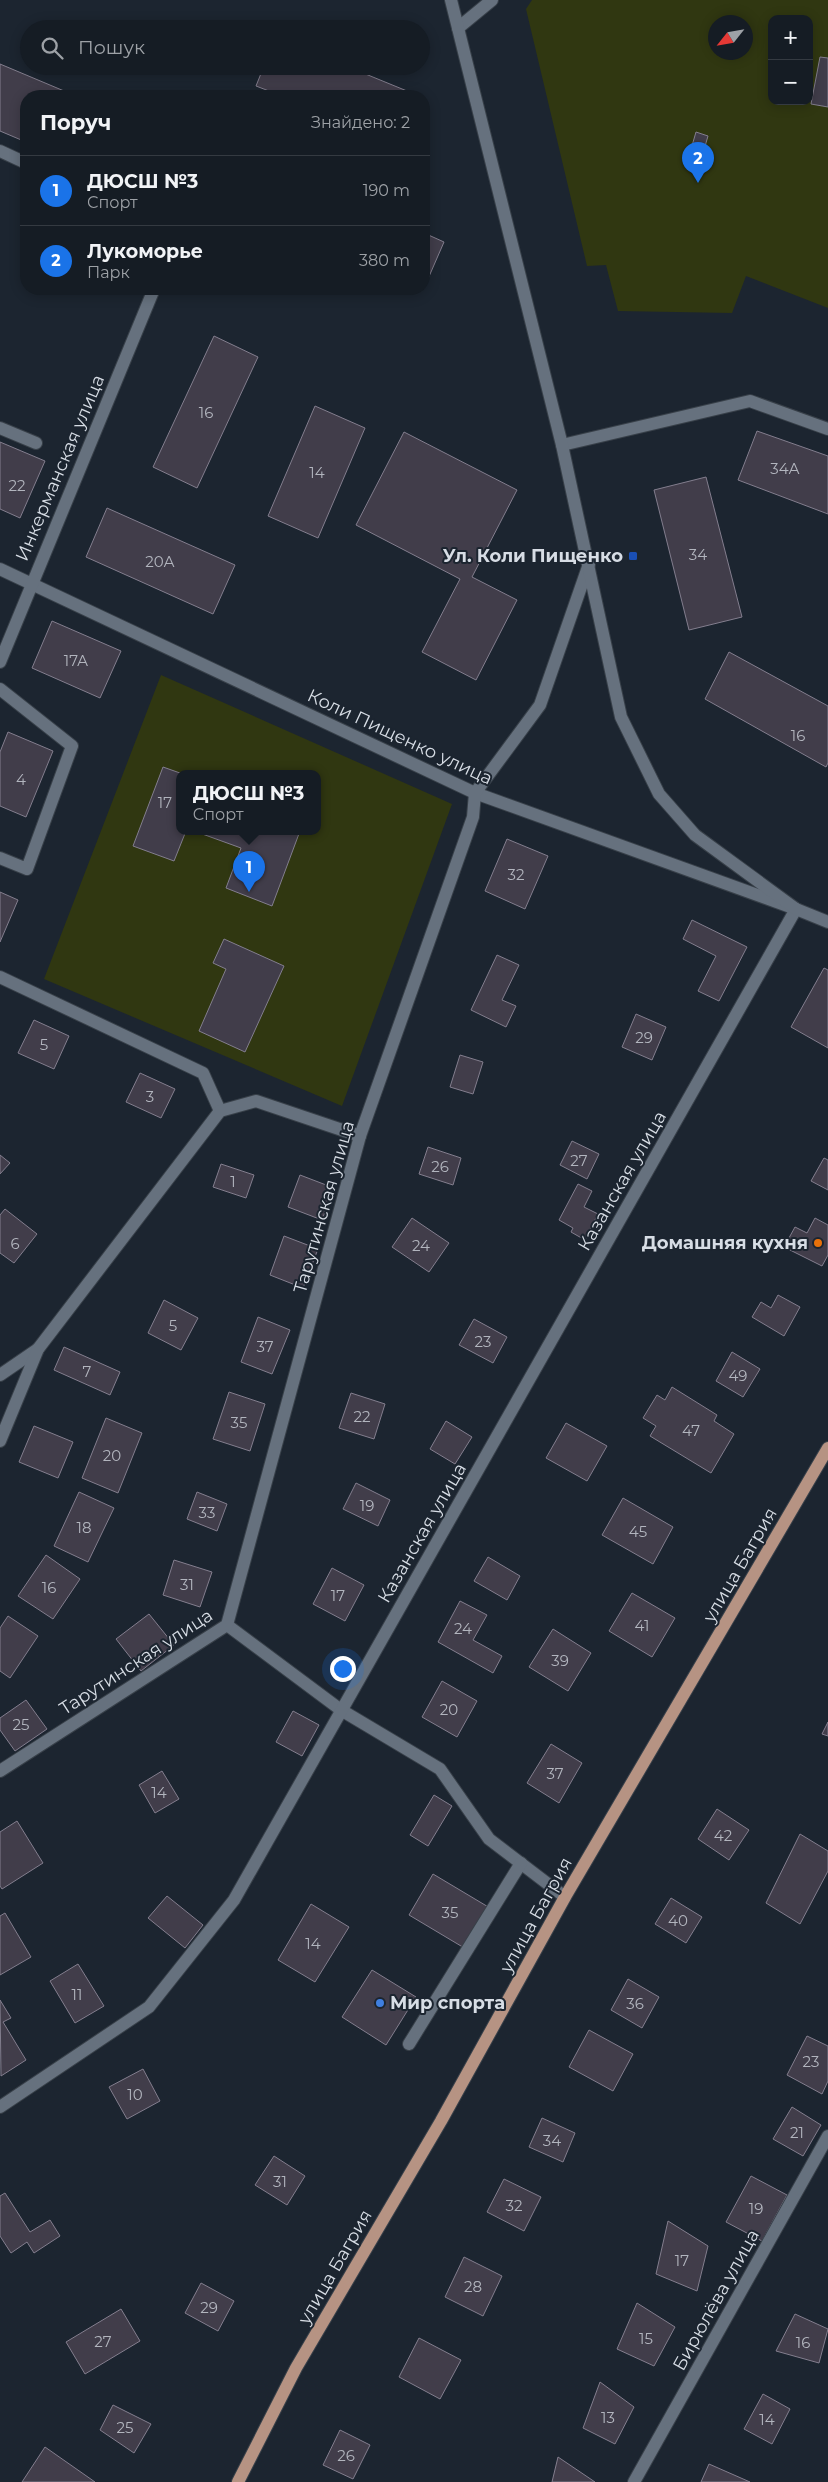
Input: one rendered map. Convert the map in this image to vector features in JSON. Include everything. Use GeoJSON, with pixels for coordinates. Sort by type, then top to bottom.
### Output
{"type":"FeatureCollection","features":[{"type":"Feature","properties":{"kind":"main road","name":"улица Багрия"},"geometry":{"type":"LineString","coordinates":[[238,2482],[296,2368],[442,2121],[566,1897],[828,1448]]}},
{"type":"Feature","properties":{"kind":"street"},"geometry":{"type":"LineString","coordinates":[[451,0],[562,445],[621,717],[659,794],[695,835],[796,909],[828,922]]}},
{"type":"Feature","properties":{"kind":"street"},"geometry":{"type":"LineString","coordinates":[[458,28],[492,0]]}},
{"type":"Feature","properties":{"kind":"street"},"geometry":{"type":"LineString","coordinates":[[0,151],[20,160]]}},
{"type":"Feature","properties":{"kind":"street","name":"Инкерманская улица"},"geometry":{"type":"LineString","coordinates":[[0,662],[151,295]]}},
{"type":"Feature","properties":{"kind":"street"},"geometry":{"type":"LineString","coordinates":[[562,445],[750,401],[828,430]]}},
{"type":"Feature","properties":{"kind":"street"},"geometry":{"type":"LineString","coordinates":[[0,428],[36,443]]}},
{"type":"Feature","properties":{"kind":"street"},"geometry":{"type":"LineString","coordinates":[[475,793],[540,705],[588,564]]}},
{"type":"Feature","properties":{"kind":"street","name":"Коли Пищенко улица"},"geometry":{"type":"LineString","coordinates":[[0,569],[475,793],[796,909]]}},
{"type":"Feature","properties":{"kind":"street"},"geometry":{"type":"LineString","coordinates":[[0,689],[72,746],[26,869],[0,858]]}},
{"type":"Feature","properties":{"kind":"street","name":"Тарутинская улица"},"geometry":{"type":"LineString","coordinates":[[0,1770],[227,1625],[360,1136],[473,818],[475,793]]}},
{"type":"Feature","properties":{"kind":"street","name":"Казанская улица"},"geometry":{"type":"LineString","coordinates":[[0,2107],[148,2007],[234,1900],[796,909]]}},
{"type":"Feature","properties":{"kind":"street"},"geometry":{"type":"LineString","coordinates":[[0,977],[203,1074],[220,1111]]}},
{"type":"Feature","properties":{"kind":"street"},"geometry":{"type":"LineString","coordinates":[[0,1441],[38,1349],[220,1111],[256,1101],[360,1136]]}},
{"type":"Feature","properties":{"kind":"street"},"geometry":{"type":"LineString","coordinates":[[0,1375],[38,1349]]}},
{"type":"Feature","properties":{"kind":"street"},"geometry":{"type":"LineString","coordinates":[[227,1625],[341,1710],[440,1769],[489,1839],[566,1897]]}},
{"type":"Feature","properties":{"kind":"street"},"geometry":{"type":"LineString","coordinates":[[409,2044],[521,1863]]}},
{"type":"Feature","properties":{"kind":"street","name":"Бирюлёва улица"},"geometry":{"type":"LineString","coordinates":[[634,2482],[828,2136]]}},
{"type":"Feature","properties":{"kind":"green space"},"geometry":{"type":"Polygon","coordinates":[[[532,0],[828,0],[828,308],[746,276],[732,313],[618,311],[606,265],[587,266],[526,9],[532,0]]]}},
{"type":"Feature","properties":{"kind":"green space"},"geometry":{"type":"Polygon","coordinates":[[[161,675],[452,804],[342,1106],[44,979],[161,675]]]}},
{"type":"Feature","properties":{"kind":"building"},"geometry":{"type":"Polygon","coordinates":[[[820,57],[828,58],[828,107],[813,104],[813,94],[820,57]]]}},
{"type":"Feature","properties":{"kind":"building"},"geometry":{"type":"Polygon","coordinates":[[[0,64],[20,72],[20,75],[26,75],[62,90],[20,90],[20,139],[0,131],[0,64]]]}},
{"type":"Feature","properties":{"kind":"building"},"geometry":{"type":"Polygon","coordinates":[[[260,75],[368,75],[405,90],[266,90],[256,86],[260,75]]]}},
{"type":"Feature","properties":{"kind":"building"},"geometry":{"type":"Polygon","coordinates":[[[696,132],[708,136],[701,160],[689,156],[696,132]]]}},
{"type":"Feature","properties":{"kind":"building"},"geometry":{"type":"Polygon","coordinates":[[[430,236],[444,242],[430,274],[430,236]]]}},
{"type":"Feature","properties":{"kind":"building"},"geometry":{"type":"Polygon","coordinates":[[[214,336],[258,357],[197,488],[153,467],[214,336]]]}},
{"type":"Feature","properties":{"kind":"building"},"geometry":{"type":"Polygon","coordinates":[[[315,406],[365,428],[318,538],[268,516],[315,406]]]}},
{"type":"Feature","properties":{"kind":"building"},"geometry":{"type":"Polygon","coordinates":[[[757,431],[828,456],[828,514],[738,480],[757,431]]]}},
{"type":"Feature","properties":{"kind":"building"},"geometry":{"type":"Polygon","coordinates":[[[404,432],[517,490],[472,577],[517,600],[476,680],[422,652],[460,579],[356,525],[404,432]]]}},
{"type":"Feature","properties":{"kind":"building"},"geometry":{"type":"Polygon","coordinates":[[[0,442],[45,461],[20,518],[0,509],[0,442]]]}},
{"type":"Feature","properties":{"kind":"building"},"geometry":{"type":"Polygon","coordinates":[[[706,477],[742,617],[689,630],[654,490],[706,477]]]}},
{"type":"Feature","properties":{"kind":"building"},"geometry":{"type":"Polygon","coordinates":[[[107,508],[235,565],[213,614],[86,557],[107,508]]]}},
{"type":"Feature","properties":{"kind":"building"},"geometry":{"type":"Polygon","coordinates":[[[52,621],[121,651],[100,698],[32,668],[52,621]]]}},
{"type":"Feature","properties":{"kind":"building"},"geometry":{"type":"Polygon","coordinates":[[[729,652],[828,706],[828,763],[826,767],[705,699],[729,652]]]}},
{"type":"Feature","properties":{"kind":"building"},"geometry":{"type":"Polygon","coordinates":[[[8,732],[53,751],[26,817],[0,806],[0,752],[8,732]]]}},
{"type":"Feature","properties":{"kind":"building"},"geometry":{"type":"Polygon","coordinates":[[[163,767],[176,772],[176,835],[184,835],[174,861],[133,846],[163,767]]]}},
{"type":"Feature","properties":{"kind":"building"},"geometry":{"type":"Polygon","coordinates":[[[205,835],[299,835],[272,906],[226,888],[241,848],[205,835]]]}},
{"type":"Feature","properties":{"kind":"building"},"geometry":{"type":"Polygon","coordinates":[[[507,839],[548,856],[525,909],[485,891],[507,839]]]}},
{"type":"Feature","properties":{"kind":"building"},"geometry":{"type":"Polygon","coordinates":[[[0,892],[18,900],[0,942],[0,892]]]}},
{"type":"Feature","properties":{"kind":"building"},"geometry":{"type":"Polygon","coordinates":[[[692,920],[747,947],[719,1001],[698,991],[716,956],[683,939],[692,920]]]}},
{"type":"Feature","properties":{"kind":"building"},"geometry":{"type":"Polygon","coordinates":[[[224,939],[284,966],[245,1052],[199,1031],[226,969],[213,963],[224,939]]]}},
{"type":"Feature","properties":{"kind":"building"},"geometry":{"type":"Polygon","coordinates":[[[497,955],[519,965],[502,1000],[516,1006],[506,1027],[471,1010],[497,955]]]}},
{"type":"Feature","properties":{"kind":"building"},"geometry":{"type":"Polygon","coordinates":[[[824,968],[828,970],[828,1048],[791,1027],[824,968]]]}},
{"type":"Feature","properties":{"kind":"building"},"geometry":{"type":"Polygon","coordinates":[[[636,1014],[666,1027],[652,1060],[622,1047],[636,1014]]]}},
{"type":"Feature","properties":{"kind":"building"},"geometry":{"type":"Polygon","coordinates":[[[34,1020],[69,1036],[54,1069],[18,1053],[34,1020]]]}},
{"type":"Feature","properties":{"kind":"building"},"geometry":{"type":"Polygon","coordinates":[[[460,1055],[483,1062],[473,1094],[450,1087],[460,1055]]]}},
{"type":"Feature","properties":{"kind":"building"},"geometry":{"type":"Polygon","coordinates":[[[140,1073],[175,1089],[161,1118],[126,1102],[140,1073]]]}},
{"type":"Feature","properties":{"kind":"building"},"geometry":{"type":"Polygon","coordinates":[[[572,1141],[599,1154],[587,1179],[560,1165],[572,1141]]]}},
{"type":"Feature","properties":{"kind":"building"},"geometry":{"type":"Polygon","coordinates":[[[428,1147],[461,1158],[453,1185],[419,1174],[428,1147]]]}},
{"type":"Feature","properties":{"kind":"building"},"geometry":{"type":"Polygon","coordinates":[[[0,1155],[10,1163],[0,1174],[0,1155]]]}},
{"type":"Feature","properties":{"kind":"building"},"geometry":{"type":"Polygon","coordinates":[[[824,1158],[828,1160],[828,1190],[811,1181],[824,1158]]]}},
{"type":"Feature","properties":{"kind":"building"},"geometry":{"type":"Polygon","coordinates":[[[221,1164],[254,1175],[246,1198],[213,1187],[221,1164]]]}},
{"type":"Feature","properties":{"kind":"building"},"geometry":{"type":"Polygon","coordinates":[[[300,1175],[334,1188],[322,1220],[288,1207],[300,1175]]]}},
{"type":"Feature","properties":{"kind":"building"},"geometry":{"type":"Polygon","coordinates":[[[578,1184],[592,1191],[584,1207],[598,1214],[585,1240],[571,1232],[573,1228],[559,1220],[578,1184]]]}},
{"type":"Feature","properties":{"kind":"building"},"geometry":{"type":"Polygon","coordinates":[[[5,1209],[37,1234],[14,1263],[0,1253],[0,1215],[5,1209]]]}},
{"type":"Feature","properties":{"kind":"building"},"geometry":{"type":"Polygon","coordinates":[[[412,1218],[449,1243],[429,1272],[392,1247],[412,1218]]]}},
{"type":"Feature","properties":{"kind":"building"},"geometry":{"type":"Polygon","coordinates":[[[815,1218],[828,1225],[828,1255],[822,1266],[784,1247],[795,1227],[807,1233],[815,1218]]]}},
{"type":"Feature","properties":{"kind":"building"},"geometry":{"type":"Polygon","coordinates":[[[284,1236],[318,1249],[303,1288],[270,1275],[284,1236]]]}},
{"type":"Feature","properties":{"kind":"building"},"geometry":{"type":"Polygon","coordinates":[[[778,1295],[800,1307],[784,1336],[752,1317],[761,1302],[771,1308],[778,1295]]]}},
{"type":"Feature","properties":{"kind":"building"},"geometry":{"type":"Polygon","coordinates":[[[164,1300],[198,1318],[181,1350],[148,1333],[164,1300]]]}},
{"type":"Feature","properties":{"kind":"building"},"geometry":{"type":"Polygon","coordinates":[[[258,1317],[290,1330],[272,1374],[241,1362],[258,1317]]]}},
{"type":"Feature","properties":{"kind":"building"},"geometry":{"type":"Polygon","coordinates":[[[474,1319],[507,1337],[493,1363],[459,1345],[474,1319]]]}},
{"type":"Feature","properties":{"kind":"building"},"geometry":{"type":"Polygon","coordinates":[[[64,1347],[120,1372],[110,1395],[54,1370],[64,1347]]]}},
{"type":"Feature","properties":{"kind":"building"},"geometry":{"type":"Polygon","coordinates":[[[732,1352],[760,1369],[743,1397],[716,1381],[732,1352]]]}},
{"type":"Feature","properties":{"kind":"building"},"geometry":{"type":"Polygon","coordinates":[[[672,1387],[717,1415],[714,1421],[734,1434],[711,1473],[650,1436],[656,1426],[643,1418],[657,1395],[665,1400],[672,1387]]]}},
{"type":"Feature","properties":{"kind":"building"},"geometry":{"type":"Polygon","coordinates":[[[229,1392],[265,1404],[250,1451],[213,1439],[229,1392]]]}},
{"type":"Feature","properties":{"kind":"building"},"geometry":{"type":"Polygon","coordinates":[[[351,1393],[385,1404],[374,1439],[339,1428],[351,1393]]]}},
{"type":"Feature","properties":{"kind":"building"},"geometry":{"type":"Polygon","coordinates":[[[106,1418],[142,1433],[118,1493],[82,1478],[106,1418]]]}},
{"type":"Feature","properties":{"kind":"building"},"geometry":{"type":"Polygon","coordinates":[[[446,1421],[472,1437],[455,1464],[430,1449],[446,1421]]]}},
{"type":"Feature","properties":{"kind":"building"},"geometry":{"type":"Polygon","coordinates":[[[566,1423],[607,1446],[587,1481],[546,1458],[566,1423]]]}},
{"type":"Feature","properties":{"kind":"building"},"geometry":{"type":"Polygon","coordinates":[[[34,1426],[73,1442],[58,1478],[19,1462],[34,1426]]]}},
{"type":"Feature","properties":{"kind":"building"},"geometry":{"type":"Polygon","coordinates":[[[356,1483],[390,1500],[378,1526],[343,1509],[356,1483]]]}},
{"type":"Feature","properties":{"kind":"building"},"geometry":{"type":"Polygon","coordinates":[[[79,1492],[114,1508],[88,1562],[54,1546],[79,1492]]]}},
{"type":"Feature","properties":{"kind":"building"},"geometry":{"type":"Polygon","coordinates":[[[197,1492],[227,1504],[217,1531],[187,1519],[197,1492]]]}},
{"type":"Feature","properties":{"kind":"building"},"geometry":{"type":"Polygon","coordinates":[[[623,1498],[673,1527],[653,1564],[602,1535],[623,1498]]]}},
{"type":"Feature","properties":{"kind":"building"},"geometry":{"type":"Polygon","coordinates":[[[46,1555],[80,1579],[53,1619],[18,1596],[46,1555]]]}},
{"type":"Feature","properties":{"kind":"building"},"geometry":{"type":"Polygon","coordinates":[[[488,1557],[520,1576],[507,1600],[474,1581],[488,1557]]]}},
{"type":"Feature","properties":{"kind":"building"},"geometry":{"type":"Polygon","coordinates":[[[174,1560],[212,1572],[200,1607],[163,1595],[174,1560]]]}},
{"type":"Feature","properties":{"kind":"building"},"geometry":{"type":"Polygon","coordinates":[[[332,1568],[364,1585],[345,1621],[313,1604],[332,1568]]]}},
{"type":"Feature","properties":{"kind":"building"},"geometry":{"type":"Polygon","coordinates":[[[632,1593],[675,1618],[652,1657],[609,1631],[632,1593]]]}},
{"type":"Feature","properties":{"kind":"building"},"geometry":{"type":"Polygon","coordinates":[[[460,1601],[487,1615],[473,1640],[502,1656],[493,1673],[438,1642],[460,1601]]]}},
{"type":"Feature","properties":{"kind":"building"},"geometry":{"type":"Polygon","coordinates":[[[149,1614],[174,1645],[141,1671],[116,1639],[149,1614]]]}},
{"type":"Feature","properties":{"kind":"building"},"geometry":{"type":"Polygon","coordinates":[[[8,1616],[38,1636],[10,1678],[0,1671],[0,1628],[8,1616]]]}},
{"type":"Feature","properties":{"kind":"building"},"geometry":{"type":"Polygon","coordinates":[[[553,1629],[591,1653],[568,1691],[529,1667],[553,1629]]]}},
{"type":"Feature","properties":{"kind":"building"},"geometry":{"type":"Polygon","coordinates":[[[442,1681],[477,1701],[457,1737],[422,1717],[442,1681]]]}},
{"type":"Feature","properties":{"kind":"building"},"geometry":{"type":"Polygon","coordinates":[[[26,1700],[47,1729],[15,1751],[0,1730],[0,1718],[26,1700]]]}},
{"type":"Feature","properties":{"kind":"building"},"geometry":{"type":"Polygon","coordinates":[[[293,1711],[319,1725],[302,1756],[276,1742],[293,1711]]]}},
{"type":"Feature","properties":{"kind":"building"},"geometry":{"type":"Polygon","coordinates":[[[828,1722],[828,1736],[822,1734],[828,1722]]]}},
{"type":"Feature","properties":{"kind":"building"},"geometry":{"type":"Polygon","coordinates":[[[551,1744],[582,1763],[559,1803],[527,1783],[551,1744]]]}},
{"type":"Feature","properties":{"kind":"building"},"geometry":{"type":"Polygon","coordinates":[[[162,1771],[179,1799],[155,1813],[139,1785],[162,1771]]]}},
{"type":"Feature","properties":{"kind":"building"},"geometry":{"type":"Polygon","coordinates":[[[434,1795],[452,1806],[428,1846],[410,1835],[434,1795]]]}},
{"type":"Feature","properties":{"kind":"building"},"geometry":{"type":"Polygon","coordinates":[[[717,1809],[749,1830],[729,1860],[698,1839],[717,1809]]]}},
{"type":"Feature","properties":{"kind":"building"},"geometry":{"type":"Polygon","coordinates":[[[17,1821],[43,1863],[2,1889],[0,1886],[0,1832],[17,1821]]]}},
{"type":"Feature","properties":{"kind":"building"},"geometry":{"type":"Polygon","coordinates":[[[800,1834],[828,1851],[828,1871],[800,1924],[766,1903],[800,1834]]]}},
{"type":"Feature","properties":{"kind":"building"},"geometry":{"type":"Polygon","coordinates":[[[433,1874],[490,1908],[466,1949],[409,1915],[433,1874]]]}},
{"type":"Feature","properties":{"kind":"building"},"geometry":{"type":"Polygon","coordinates":[[[167,1896],[203,1925],[185,1948],[148,1918],[167,1896]]]}},
{"type":"Feature","properties":{"kind":"building"},"geometry":{"type":"Polygon","coordinates":[[[671,1898],[702,1917],[686,1943],[655,1924],[671,1898]]]}},
{"type":"Feature","properties":{"kind":"building"},"geometry":{"type":"Polygon","coordinates":[[[311,1904],[349,1927],[315,1982],[278,1960],[311,1904]]]}},
{"type":"Feature","properties":{"kind":"building"},"geometry":{"type":"Polygon","coordinates":[[[5,1913],[31,1957],[0,1975],[0,1916],[5,1913]]]}},
{"type":"Feature","properties":{"kind":"building"},"geometry":{"type":"Polygon","coordinates":[[[78,1964],[104,2006],[75,2023],[50,1981],[78,1964]]]}},
{"type":"Feature","properties":{"kind":"building"},"geometry":{"type":"Polygon","coordinates":[[[372,1970],[416,1997],[386,2045],[342,2017],[372,1970]]]}},
{"type":"Feature","properties":{"kind":"building"},"geometry":{"type":"Polygon","coordinates":[[[628,1979],[659,1997],[642,2028],[611,2010],[628,1979]]]}},
{"type":"Feature","properties":{"kind":"building"},"geometry":{"type":"Polygon","coordinates":[[[0,2000],[11,2018],[3,2022],[26,2060],[1,2076],[0,2000]]]}},
{"type":"Feature","properties":{"kind":"building"},"geometry":{"type":"Polygon","coordinates":[[[589,2030],[633,2054],[613,2091],[569,2067],[589,2030]]]}},
{"type":"Feature","properties":{"kind":"building"},"geometry":{"type":"Polygon","coordinates":[[[807,2036],[828,2046],[828,2081],[822,2094],[787,2075],[807,2036]]]}},
{"type":"Feature","properties":{"kind":"building"},"geometry":{"type":"Polygon","coordinates":[[[143,2069],[160,2101],[127,2119],[109,2087],[143,2069]]]}},
{"type":"Feature","properties":{"kind":"building"},"geometry":{"type":"Polygon","coordinates":[[[792,2107],[821,2125],[803,2156],[773,2139],[792,2107]]]}},
{"type":"Feature","properties":{"kind":"building"},"geometry":{"type":"Polygon","coordinates":[[[542,2118],[575,2133],[563,2162],[529,2147],[542,2118]]]}},
{"type":"Feature","properties":{"kind":"building"},"geometry":{"type":"Polygon","coordinates":[[[274,2156],[305,2176],[287,2205],[255,2185],[274,2156]]]}},
{"type":"Feature","properties":{"kind":"building"},"geometry":{"type":"Polygon","coordinates":[[[751,2176],[787,2195],[762,2241],[726,2222],[751,2176]]]}},
{"type":"Feature","properties":{"kind":"building"},"geometry":{"type":"Polygon","coordinates":[[[504,2179],[541,2197],[524,2231],[487,2212],[504,2179]]]}},
{"type":"Feature","properties":{"kind":"building"},"geometry":{"type":"Polygon","coordinates":[[[5,2193],[30,2232],[50,2220],[60,2236],[34,2253],[27,2242],[11,2253],[0,2236],[0,2196],[5,2193]]]}},
{"type":"Feature","properties":{"kind":"building"},"geometry":{"type":"Polygon","coordinates":[[[668,2221],[708,2246],[697,2291],[656,2274],[668,2221]]]}},
{"type":"Feature","properties":{"kind":"building"},"geometry":{"type":"Polygon","coordinates":[[[464,2257],[502,2276],[483,2316],[445,2297],[464,2257]]]}},
{"type":"Feature","properties":{"kind":"building"},"geometry":{"type":"Polygon","coordinates":[[[201,2283],[234,2301],[218,2331],[185,2313],[201,2283]]]}},
{"type":"Feature","properties":{"kind":"building"},"geometry":{"type":"Polygon","coordinates":[[[637,2303],[675,2327],[654,2366],[617,2349],[637,2303]]]}},
{"type":"Feature","properties":{"kind":"building"},"geometry":{"type":"Polygon","coordinates":[[[121,2309],[140,2341],[85,2374],[66,2342],[121,2309]]]}},
{"type":"Feature","properties":{"kind":"building"},"geometry":{"type":"Polygon","coordinates":[[[795,2314],[828,2329],[819,2363],[776,2351],[795,2314]]]}},
{"type":"Feature","properties":{"kind":"building"},"geometry":{"type":"Polygon","coordinates":[[[419,2338],[461,2360],[440,2399],[399,2377],[419,2338]]]}},
{"type":"Feature","properties":{"kind":"building"},"geometry":{"type":"Polygon","coordinates":[[[600,2382],[634,2407],[615,2444],[583,2428],[600,2382]]]}},
{"type":"Feature","properties":{"kind":"building"},"geometry":{"type":"Polygon","coordinates":[[[763,2394],[790,2409],[772,2444],[744,2429],[763,2394]]]}},
{"type":"Feature","properties":{"kind":"building"},"geometry":{"type":"Polygon","coordinates":[[[113,2405],[151,2424],[134,2453],[100,2430],[113,2405]]]}},
{"type":"Feature","properties":{"kind":"building"},"geometry":{"type":"Polygon","coordinates":[[[340,2430],[370,2445],[353,2479],[323,2465],[340,2430]]]}},
{"type":"Feature","properties":{"kind":"building"},"geometry":{"type":"Polygon","coordinates":[[[45,2447],[95,2482],[22,2482],[45,2447]]]}},
{"type":"Feature","properties":{"kind":"building"},"geometry":{"type":"Polygon","coordinates":[[[558,2457],[595,2482],[552,2482],[558,2457]]]}},
{"type":"Feature","properties":{"kind":"building"},"geometry":{"type":"Polygon","coordinates":[[[709,2464],[750,2482],[701,2482],[709,2464]]]}},
{"type":"Feature","properties":{"kind":"place","name":"Лукоморье"},"geometry":{"type":"Point","coordinates":[698,183]}},
{"type":"Feature","properties":{"kind":"place","name":"Ул. Коли Пищенко"},"geometry":{"type":"Point","coordinates":[633,556]}},
{"type":"Feature","properties":{"kind":"place","name":"ДЮСШ №3"},"geometry":{"type":"Point","coordinates":[249,892]}},
{"type":"Feature","properties":{"kind":"place","name":"Домашняя кухня"},"geometry":{"type":"Point","coordinates":[818,1243]}},
{"type":"Feature","properties":{"kind":"place","name":"Мир спорта"},"geometry":{"type":"Point","coordinates":[380,2003]}}]}
